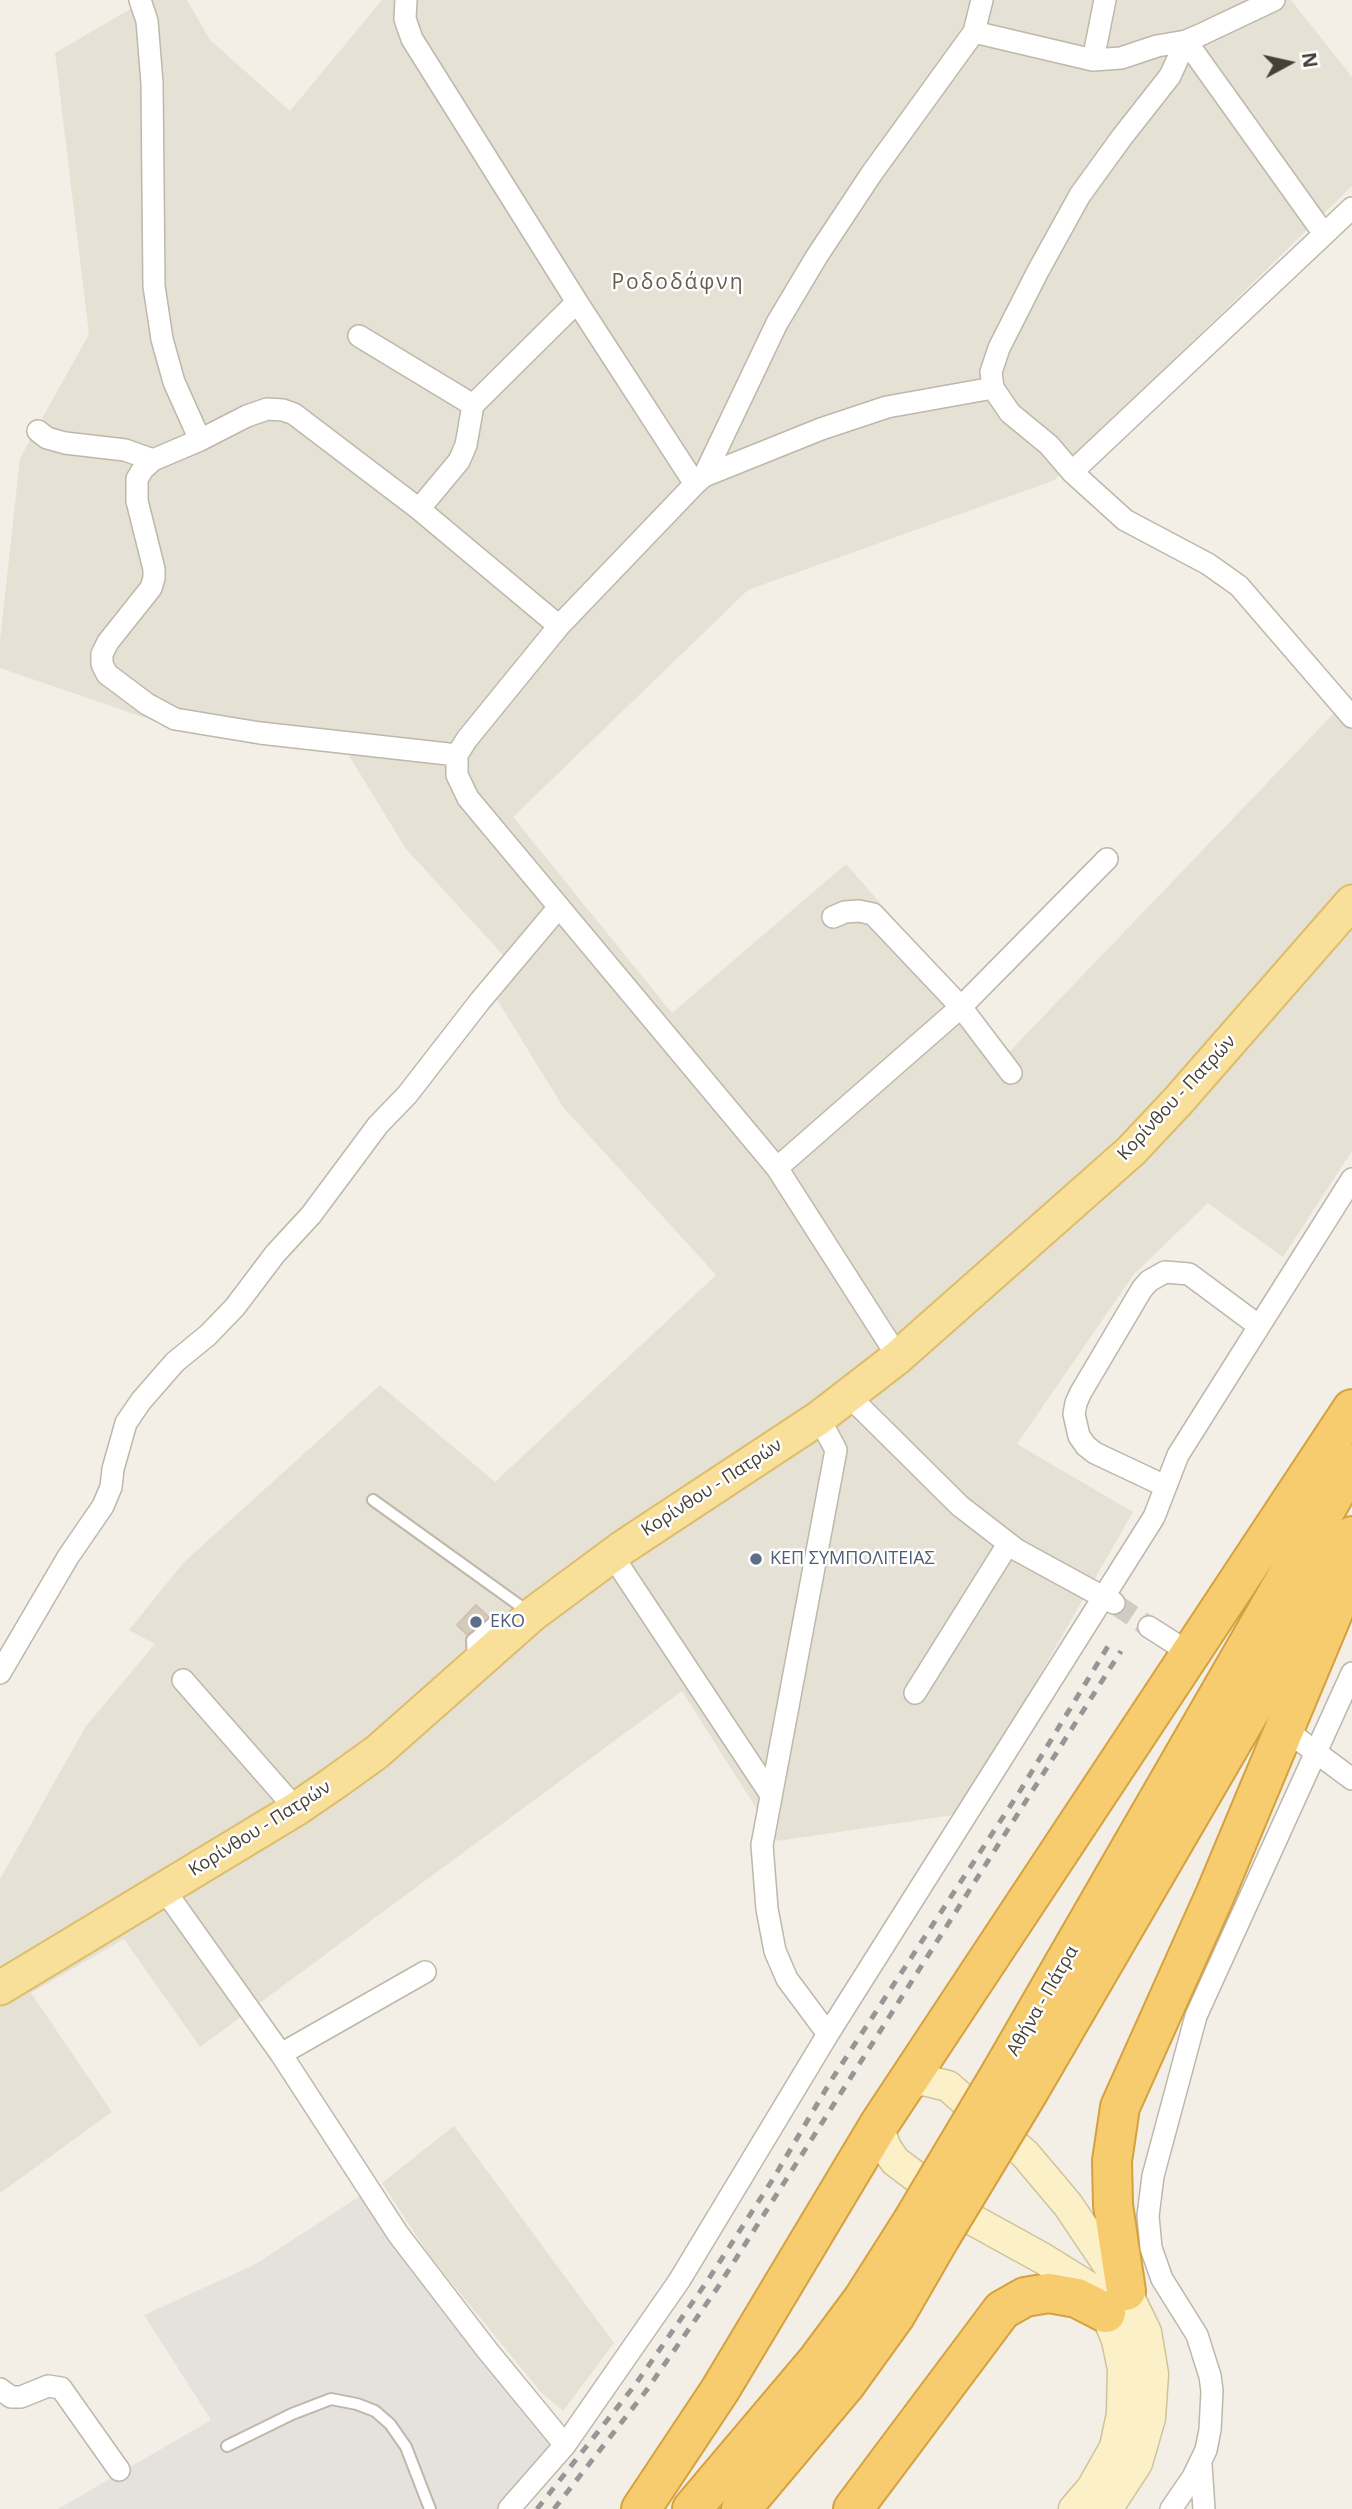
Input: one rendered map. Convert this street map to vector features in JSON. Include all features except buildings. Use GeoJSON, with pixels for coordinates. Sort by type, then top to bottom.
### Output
{"type":"FeatureCollection","features":[{"type":"Feature","properties":{"kind":"highway"},"geometry":{"type":"LineString","coordinates":[[641,2509],[720,2390],[880,2123],[1352,1409]]}},
{"type":"Feature","properties":{"kind":"highway","name":"Αθήνα - Πάτρα"},"geometry":{"type":"LineString","coordinates":[[1016,2081],[1352,1464]]}},
{"type":"Feature","properties":{"kind":"highway","name":"Αθήνα - Πάτρα"},"geometry":{"type":"LineString","coordinates":[[692,2509],[817,2361],[863,2300],[926,2230],[1352,1536]]}},
{"type":"Feature","properties":{"kind":"highway"},"geometry":{"type":"LineString","coordinates":[[853,2509],[1002,2310],[1025,2297],[1049,2293],[1116,2302],[1112,2161],[1119,2107],[1215,1895],[1335,1608],[1352,1574]]}},
{"type":"Feature","properties":{"kind":"highway","name":"Αθήνα - Πάτρα"},"geometry":{"type":"LineString","coordinates":[[741,2509],[846,2384],[895,2316],[926,2230]]}},
{"type":"Feature","properties":{"kind":"main road","name":"Κορίνθου - Πατρών"},"geometry":{"type":"LineString","coordinates":[[0,1988],[296,1809],[377,1752],[527,1619],[612,1555],[819,1418],[898,1357],[1132,1151],[1352,902]]}},
{"type":"Feature","properties":{"kind":"main road"},"geometry":{"type":"LineString","coordinates":[[906,2084],[923,2080],[948,2086],[1025,2154],[1068,2206],[1116,2302],[1146,2332],[1151,2355],[1150,2418],[1137,2463],[1107,2509]]}},
{"type":"Feature","properties":{"kind":"main road"},"geometry":{"type":"LineString","coordinates":[[880,2123],[886,2148],[895,2161],[974,2220],[1087,2286],[1097,2297],[1116,2302]]}},
{"type":"Feature","properties":{"kind":"main road"},"geometry":{"type":"LineString","coordinates":[[1074,2509],[1092,2488],[1109,2459],[1115,2447],[1122,2414],[1123,2369],[1117,2340],[1116,2302]]}},
{"type":"Feature","properties":{"kind":"street"},"geometry":{"type":"LineString","coordinates":[[140,0],[147,21],[152,83],[154,286],[162,339],[174,382],[200,440]]}},
{"type":"Feature","properties":{"kind":"street"},"geometry":{"type":"LineString","coordinates":[[405,0],[405,19],[412,38],[577,302],[699,480]]}},
{"type":"Feature","properties":{"kind":"street"},"geometry":{"type":"LineString","coordinates":[[898,1357],[778,1168],[468,797],[457,775],[457,755],[559,626],[699,480],[777,323],[817,256],[873,173],[974,32],[982,0]]}},
{"type":"Feature","properties":{"kind":"street"},"geometry":{"type":"LineString","coordinates":[[1093,60],[1105,0]]}},
{"type":"Feature","properties":{"kind":"street"},"geometry":{"type":"LineString","coordinates":[[974,32],[1093,60],[1121,58],[1157,46],[1186,41],[1274,0]]}},
{"type":"Feature","properties":{"kind":"street"},"geometry":{"type":"LineString","coordinates":[[1186,41],[1324,234]]}},
{"type":"Feature","properties":{"kind":"street"},"geometry":{"type":"LineString","coordinates":[[1186,41],[1170,76],[1080,195],[999,348],[991,372],[993,388],[1010,413],[1049,445],[1072,472],[1125,520],[1198,557],[1238,586],[1352,717]]}},
{"type":"Feature","properties":{"kind":"street"},"geometry":{"type":"LineString","coordinates":[[1072,472],[1352,208]]}},
{"type":"Feature","properties":{"kind":"street"},"geometry":{"type":"LineString","coordinates":[[419,509],[459,461],[466,445],[473,405],[577,302]]}},
{"type":"Feature","properties":{"kind":"street"},"geometry":{"type":"LineString","coordinates":[[359,336],[473,405]]}},
{"type":"Feature","properties":{"kind":"street"},"geometry":{"type":"LineString","coordinates":[[699,480],[821,429],[887,407],[993,388]]}},
{"type":"Feature","properties":{"kind":"street"},"geometry":{"type":"LineString","coordinates":[[457,755],[260,733],[175,719],[147,704],[107,674],[102,664],[102,654],[108,642],[151,588],[154,578],[136,491],[137,479],[143,469],[153,460],[247,416],[267,409],[294,414],[419,509],[559,626]]}},
{"type":"Feature","properties":{"kind":"street"},"geometry":{"type":"LineString","coordinates":[[38,431],[47,438],[65,443],[125,450],[153,460]]}},
{"type":"Feature","properties":{"kind":"street"},"geometry":{"type":"LineString","coordinates":[[778,1168],[961,1007],[1107,859]]}},
{"type":"Feature","properties":{"kind":"street"},"geometry":{"type":"LineString","coordinates":[[0,1673],[68,1557],[103,1506],[111,1488],[113,1469],[126,1423],[141,1401],[175,1362],[208,1335],[235,1307],[275,1254],[311,1215],[366,1140],[407,1096],[480,1001],[559,907]]}},
{"type":"Feature","properties":{"kind":"street"},"geometry":{"type":"LineString","coordinates":[[833,917],[845,912],[873,914],[961,1007],[1011,1073]]}},
{"type":"Feature","properties":{"kind":"street"},"geometry":{"type":"LineString","coordinates":[[509,2509],[565,2445],[679,2281],[828,2034],[1109,1601],[1154,1517],[1178,1455],[1352,1179]]}},
{"type":"Feature","properties":{"kind":"street"},"geometry":{"type":"LineString","coordinates":[[1165,1486],[1094,1453],[1086,1446],[1079,1436],[1074,1414],[1081,1392],[1142,1289],[1149,1281],[1165,1272],[1178,1272],[1198,1279],[1259,1326]]}},
{"type":"Feature","properties":{"kind":"street"},"geometry":{"type":"LineString","coordinates":[[848,1395],[960,1506],[1008,1544],[1109,1601]]}},
{"type":"Feature","properties":{"kind":"street"},"geometry":{"type":"LineString","coordinates":[[819,1418],[836,1450],[762,1844],[767,1909],[775,1951],[787,1979],[828,2034]]}},
{"type":"Feature","properties":{"kind":"street"},"geometry":{"type":"LineString","coordinates":[[915,1693],[1008,1544]]}},
{"type":"Feature","properties":{"kind":"street"},"geometry":{"type":"LineString","coordinates":[[612,1555],[771,1795]]}},
{"type":"Feature","properties":{"kind":"street"},"geometry":{"type":"LineString","coordinates":[[1149,1627],[1174,1643]]}},
{"type":"Feature","properties":{"kind":"street"},"geometry":{"type":"LineString","coordinates":[[1171,2509],[1201,2463],[1208,2440],[1212,2413],[1210,2375],[1197,2335],[1162,2279],[1151,2248],[1148,2216],[1153,2176],[1196,2015],[1352,1673]]}},
{"type":"Feature","properties":{"kind":"street"},"geometry":{"type":"LineString","coordinates":[[183,1680],[296,1809]]}},
{"type":"Feature","properties":{"kind":"street"},"geometry":{"type":"LineString","coordinates":[[1290,1733],[1352,1779]]}},
{"type":"Feature","properties":{"kind":"street"},"geometry":{"type":"LineString","coordinates":[[163,1888],[281,2054],[398,2234],[486,2350],[565,2445]]}},
{"type":"Feature","properties":{"kind":"street"},"geometry":{"type":"LineString","coordinates":[[281,2054],[425,1972]]}},
{"type":"Feature","properties":{"kind":"street"},"geometry":{"type":"LineString","coordinates":[[0,2389],[11,2397],[21,2398],[48,2386],[61,2388],[120,2470]]}},
{"type":"Feature","properties":{"kind":"street"},"geometry":{"type":"LineString","coordinates":[[1201,2463],[1205,2509]]}},
{"type":"Feature","properties":{"kind":"lane"},"geometry":{"type":"LineString","coordinates":[[373,1500],[527,1619]]}},
{"type":"Feature","properties":{"kind":"lane"},"geometry":{"type":"LineString","coordinates":[[227,2446],[292,2414],[331,2399],[357,2404],[375,2411],[390,2424],[406,2446],[430,2509]]}},
{"type":"Feature","properties":{"kind":"shaded area"},"geometry":{"type":"Polygon","coordinates":[[[137,0],[187,0],[210,40],[290,111],[382,0],[1291,0],[1352,77],[1352,186],[1068,463],[1055,480],[748,590],[513,817],[672,1013],[846,864],[1010,1051],[1337,710],[1352,728],[1352,1151],[1283,1257],[1208,1203],[1134,1274],[1017,1444],[1133,1512],[960,1814],[777,1841],[682,1691],[200,2047],[124,1939],[31,1993],[112,2112],[0,2193],[0,1879],[86,1726],[155,1644],[129,1630],[184,1562],[380,1385],[495,1482],[716,1275],[563,1107],[493,993],[515,968],[406,849],[348,754],[172,727],[0,668],[0,641],[20,458],[89,334],[55,53],[139,4],[137,0]]]}},
{"type":"Feature","properties":{"kind":"shaded area"},"geometry":{"type":"Polygon","coordinates":[[[454,2126],[614,2343],[563,2411],[540,2391],[429,2255],[382,2183],[454,2126]]]}},
{"type":"Feature","properties":{"kind":"shaded area"},"geometry":{"type":"Polygon","coordinates":[[[363,2194],[557,2446],[503,2509],[58,2509],[211,2420],[144,2315],[254,2265],[363,2194]]]}},
{"type":"Feature","properties":{"kind":"tunnel"},"geometry":{"type":"LineString","coordinates":[[1115,1604],[1149,1627]]}},
{"type":"Feature","properties":{"kind":"railway"},"geometry":{"type":"LineString","coordinates":[[537,2509],[635,2385],[708,2280],[773,2179],[832,2079],[1020,1791],[1110,1643]]}},
{"type":"Feature","properties":{"kind":"railway"},"geometry":{"type":"LineString","coordinates":[[554,2509],[646,2391],[718,2287],[1121,1651]]}},
{"type":"Feature","properties":{"kind":"place","name":"ΚΕΠ ΣΥΜΠΟΛΙΤΕΙΑΣ"},"geometry":{"type":"Point","coordinates":[756,1559]}},
{"type":"Feature","properties":{"kind":"place","name":"EKO"},"geometry":{"type":"Point","coordinates":[476,1622]}},
{"type":"Feature","properties":{"kind":"district","name":"Ροδοδάφνη"},"geometry":{"type":"Point","coordinates":[678,283]}}]}
